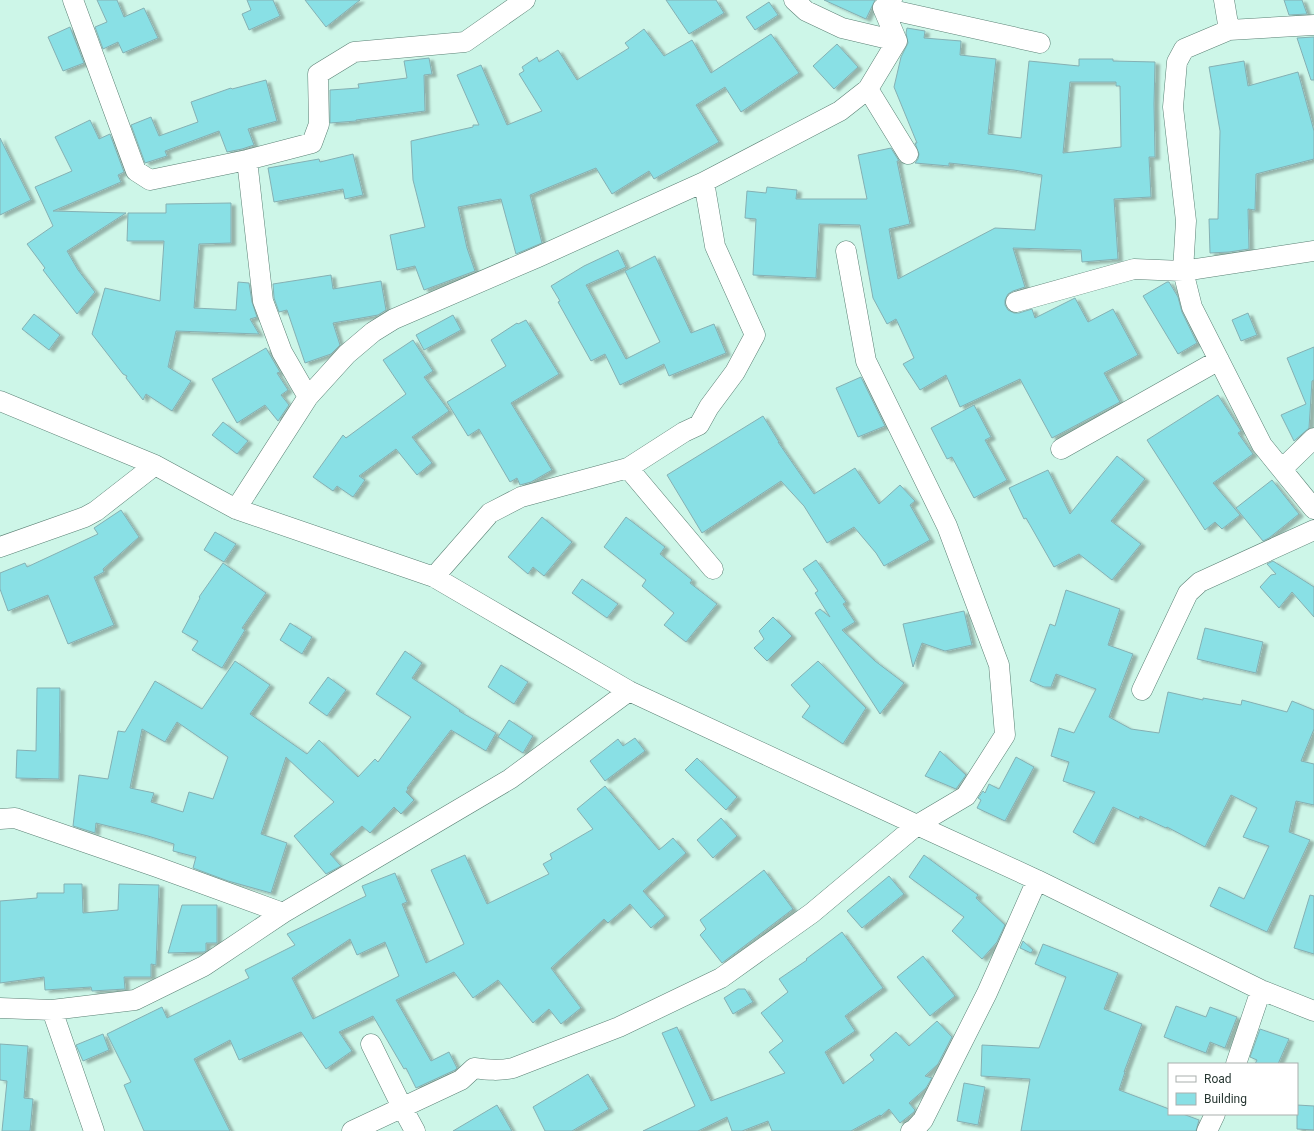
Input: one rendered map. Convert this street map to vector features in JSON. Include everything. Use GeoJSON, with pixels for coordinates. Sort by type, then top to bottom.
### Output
{"type":"FeatureCollection","features":[{"type":"Feature","properties":{"kind":"street"},"geometry":{"type":"LineString","coordinates":[[73,0],[136,171],[150,180],[247,160],[312,143],[318,124],[318,74],[354,52],[465,42],[525,0]]}},
{"type":"Feature","properties":{"kind":"street"},"geometry":{"type":"LineString","coordinates":[[794,0],[806,11],[842,28],[897,41]]}},
{"type":"Feature","properties":{"kind":"street"},"geometry":{"type":"LineString","coordinates":[[1224,0],[1229,30]]}},
{"type":"Feature","properties":{"kind":"street"},"geometry":{"type":"LineString","coordinates":[[236,509],[308,396],[347,354],[373,332],[394,319],[538,257],[704,182],[840,111],[868,89],[897,41],[888,4],[1040,43]]}},
{"type":"Feature","properties":{"kind":"street"},"geometry":{"type":"LineString","coordinates":[[1314,25],[1229,30],[1184,49],[1177,62],[1173,107],[1186,221],[1182,271],[1192,307],[1262,445],[1314,509]]}},
{"type":"Feature","properties":{"kind":"street"},"geometry":{"type":"LineString","coordinates":[[868,89],[908,154]]}},
{"type":"Feature","properties":{"kind":"street"},"geometry":{"type":"LineString","coordinates":[[247,160],[263,301],[282,352],[308,396]]}},
{"type":"Feature","properties":{"kind":"street"},"geometry":{"type":"LineString","coordinates":[[434,577],[490,513],[521,497],[628,468],[684,432],[698,425],[735,372],[755,335],[714,246],[704,182]]}},
{"type":"Feature","properties":{"kind":"street"},"geometry":{"type":"LineString","coordinates":[[352,1131],[461,1080],[474,1068],[501,1070],[513,1068],[620,1027],[721,978],[812,914],[917,825],[966,796],[1005,736],[999,665],[947,526],[866,361],[846,251]]}},
{"type":"Feature","properties":{"kind":"street"},"geometry":{"type":"LineString","coordinates":[[1016,302],[1134,269],[1182,271],[1314,251]]}},
{"type":"Feature","properties":{"kind":"street"},"geometry":{"type":"LineString","coordinates":[[1061,449],[1219,360]]}},
{"type":"Feature","properties":{"kind":"street"},"geometry":{"type":"LineString","coordinates":[[0,401],[155,465],[236,509],[434,577],[629,691],[1037,880],[1261,990],[1314,1011]]}},
{"type":"Feature","properties":{"kind":"street"},"geometry":{"type":"LineString","coordinates":[[1282,469],[1314,438]]}},
{"type":"Feature","properties":{"kind":"street"},"geometry":{"type":"LineString","coordinates":[[0,547],[85,517],[96,511],[155,465]]}},
{"type":"Feature","properties":{"kind":"street"},"geometry":{"type":"LineString","coordinates":[[628,468],[713,569]]}},
{"type":"Feature","properties":{"kind":"street"},"geometry":{"type":"LineString","coordinates":[[1142,690],[1188,593],[1200,582],[1314,530]]}},
{"type":"Feature","properties":{"kind":"street"},"geometry":{"type":"LineString","coordinates":[[0,1008],[52,1010],[134,1000],[204,966],[282,913],[510,779],[629,691]]}},
{"type":"Feature","properties":{"kind":"street"},"geometry":{"type":"LineString","coordinates":[[0,819],[15,818],[158,867],[282,913]]}},
{"type":"Feature","properties":{"kind":"street"},"geometry":{"type":"LineString","coordinates":[[911,1131],[914,1130],[923,1120],[983,1000],[1037,880]]}},
{"type":"Feature","properties":{"kind":"street"},"geometry":{"type":"LineString","coordinates":[[1236,1063],[1261,990]]}},
{"type":"Feature","properties":{"kind":"street"},"geometry":{"type":"LineString","coordinates":[[52,1010],[94,1131]]}},
{"type":"Feature","properties":{"kind":"street"},"geometry":{"type":"LineString","coordinates":[[371,1044],[415,1131]]}},
{"type":"Feature","properties":{"kind":"street"},"geometry":{"type":"LineString","coordinates":[[1208,1131],[1215,1115]]}},
{"type":"Feature","properties":{"kind":"building"},"geometry":{"type":"Polygon","coordinates":[[[97,0],[117,0],[124,17],[144,8],[158,38],[123,53],[118,42],[103,49],[95,27],[107,22],[97,0]]]}},
{"type":"Feature","properties":{"kind":"building"},"geometry":{"type":"Polygon","coordinates":[[[247,0],[273,0],[280,16],[249,30],[242,14],[251,10],[247,0]]]}},
{"type":"Feature","properties":{"kind":"building"},"geometry":{"type":"Polygon","coordinates":[[[305,0],[360,0],[326,27],[305,0]]]}},
{"type":"Feature","properties":{"kind":"building"},"geometry":{"type":"Polygon","coordinates":[[[666,0],[716,0],[724,13],[689,34],[666,0]]]}},
{"type":"Feature","properties":{"kind":"building"},"geometry":{"type":"Polygon","coordinates":[[[824,0],[875,0],[866,19],[824,0]]]}},
{"type":"Feature","properties":{"kind":"building"},"geometry":{"type":"Polygon","coordinates":[[[1284,0],[1302,0],[1307,14],[1289,15],[1284,0]]]}},
{"type":"Feature","properties":{"kind":"building"},"geometry":{"type":"Polygon","coordinates":[[[769,2],[778,15],[755,30],[746,17],[769,2]]]}},
{"type":"Feature","properties":{"kind":"building"},"geometry":{"type":"Polygon","coordinates":[[[70,27],[84,63],[63,71],[48,37],[70,27]]]}},
{"type":"Feature","properties":{"kind":"building"},"geometry":{"type":"Polygon","coordinates":[[[907,28],[925,31],[924,38],[961,41],[960,55],[996,59],[988,134],[1021,138],[1029,61],[1079,66],[1079,59],[1113,59],[1113,61],[1155,62],[1155,157],[1149,157],[1151,197],[1114,199],[1118,259],[1082,262],[1081,250],[1013,248],[1025,287],[1008,294],[1005,300],[1005,305],[1008,310],[1014,313],[1019,313],[1032,309],[1035,318],[1075,298],[1088,322],[1113,309],[1138,355],[1104,373],[1120,402],[1052,438],[1020,379],[960,407],[946,375],[920,390],[903,364],[914,358],[896,319],[887,324],[873,298],[860,225],[819,224],[816,278],[753,275],[756,219],[745,218],[747,191],[766,193],[767,187],[797,190],[796,199],[867,199],[858,155],[891,148],[899,161],[897,161],[910,224],[889,229],[898,279],[995,228],[1035,230],[1042,175],[1014,170],[949,163],[949,166],[915,163],[919,154],[915,143],[917,143],[894,87],[901,57],[908,43],[906,33],[907,28]],[[1070,82],[1063,153],[1121,147],[1120,86],[1116,86],[1116,82],[1070,82]]]}},
{"type":"Feature","properties":{"kind":"building"},"geometry":{"type":"Polygon","coordinates":[[[644,29],[664,56],[692,40],[711,73],[771,34],[799,73],[741,112],[725,87],[696,105],[719,142],[654,179],[649,171],[612,194],[596,168],[530,195],[542,243],[516,254],[501,199],[458,207],[467,248],[475,271],[424,290],[415,266],[397,270],[390,235],[425,227],[413,180],[411,141],[473,127],[473,125],[479,125],[457,75],[481,65],[507,125],[542,111],[519,74],[524,71],[522,67],[537,57],[539,62],[558,50],[577,80],[629,48],[625,43],[644,29]]]}},
{"type":"Feature","properties":{"kind":"building"},"geometry":{"type":"Polygon","coordinates":[[[1314,37],[1314,80],[1311,80],[1297,38],[1314,37]]]}},
{"type":"Feature","properties":{"kind":"building"},"geometry":{"type":"Polygon","coordinates":[[[837,44],[858,67],[834,89],[813,66],[837,44]]]}},
{"type":"Feature","properties":{"kind":"building"},"geometry":{"type":"Polygon","coordinates":[[[429,58],[432,74],[424,75],[425,111],[356,121],[330,123],[330,90],[359,88],[358,84],[407,78],[404,61],[429,58]]]}},
{"type":"Feature","properties":{"kind":"building"},"geometry":{"type":"Polygon","coordinates":[[[1244,61],[1248,86],[1298,72],[1314,131],[1314,159],[1256,174],[1255,210],[1248,209],[1249,249],[1210,253],[1209,219],[1218,219],[1220,131],[1209,67],[1244,61]]]}},
{"type":"Feature","properties":{"kind":"building"},"geometry":{"type":"Polygon","coordinates":[[[266,80],[277,121],[248,129],[254,145],[227,152],[219,131],[165,151],[167,156],[145,163],[131,125],[151,117],[159,136],[198,122],[191,102],[231,88],[266,80]]]}},
{"type":"Feature","properties":{"kind":"building"},"geometry":{"type":"Polygon","coordinates":[[[90,120],[99,139],[110,134],[124,172],[118,175],[121,182],[53,211],[126,213],[67,251],[78,270],[95,292],[77,314],[43,270],[45,268],[27,244],[53,226],[35,187],[72,171],[55,137],[90,120]]]}},
{"type":"Feature","properties":{"kind":"building"},"geometry":{"type":"Polygon","coordinates":[[[0,138],[31,200],[0,215],[0,138]]]}},
{"type":"Feature","properties":{"kind":"building"},"geometry":{"type":"Polygon","coordinates":[[[353,154],[363,195],[345,199],[343,189],[274,202],[268,168],[319,159],[320,162],[353,154]]]}},
{"type":"Feature","properties":{"kind":"building"},"geometry":{"type":"Polygon","coordinates":[[[231,203],[231,243],[199,244],[194,308],[236,310],[238,282],[249,283],[252,302],[257,317],[250,319],[259,334],[176,331],[168,367],[191,381],[172,411],[146,394],[143,400],[126,378],[127,376],[123,374],[92,334],[105,288],[160,301],[164,241],[127,241],[128,213],[166,213],[166,204],[231,203]]]}},
{"type":"Feature","properties":{"kind":"building"},"geometry":{"type":"Polygon","coordinates":[[[618,250],[626,267],[586,285],[626,359],[660,342],[625,271],[655,256],[691,333],[714,324],[726,353],[669,376],[664,364],[620,385],[605,354],[591,361],[558,302],[560,301],[551,286],[584,266],[618,250]]]}},
{"type":"Feature","properties":{"kind":"building"},"geometry":{"type":"Polygon","coordinates":[[[331,275],[333,289],[381,281],[386,310],[378,315],[333,323],[340,345],[331,354],[305,363],[287,310],[279,312],[274,298],[273,284],[331,275]]]}},
{"type":"Feature","properties":{"kind":"building"},"geometry":{"type":"Polygon","coordinates":[[[1169,282],[1178,297],[1182,312],[1197,343],[1178,354],[1143,296],[1169,282]]]}},
{"type":"Feature","properties":{"kind":"building"},"geometry":{"type":"Polygon","coordinates":[[[1248,313],[1257,335],[1241,341],[1232,320],[1248,313]]]}},
{"type":"Feature","properties":{"kind":"building"},"geometry":{"type":"Polygon","coordinates":[[[34,314],[60,335],[49,350],[22,329],[34,314]]]}},
{"type":"Feature","properties":{"kind":"building"},"geometry":{"type":"Polygon","coordinates":[[[453,315],[461,330],[424,350],[416,335],[453,315]]]}},
{"type":"Feature","properties":{"kind":"building"},"geometry":{"type":"Polygon","coordinates":[[[526,320],[559,374],[511,403],[552,470],[531,482],[520,485],[517,478],[510,482],[479,429],[468,436],[447,402],[506,366],[491,340],[517,323],[518,324],[526,320]]]}},
{"type":"Feature","properties":{"kind":"building"},"geometry":{"type":"Polygon","coordinates":[[[413,340],[433,371],[424,377],[449,411],[412,437],[432,463],[417,475],[396,449],[359,476],[365,480],[353,497],[337,486],[333,491],[313,477],[343,435],[346,438],[406,394],[383,360],[413,340]]]}},
{"type":"Feature","properties":{"kind":"building"},"geometry":{"type":"Polygon","coordinates":[[[1314,347],[1314,380],[1312,381],[1309,428],[1294,441],[1281,415],[1306,404],[1287,358],[1314,347]]]}},
{"type":"Feature","properties":{"kind":"building"},"geometry":{"type":"Polygon","coordinates":[[[266,348],[280,372],[277,373],[288,390],[281,395],[289,405],[278,421],[265,405],[237,423],[212,379],[266,348]]]}},
{"type":"Feature","properties":{"kind":"building"},"geometry":{"type":"Polygon","coordinates":[[[861,377],[885,426],[858,437],[836,388],[861,377]]]}},
{"type":"Feature","properties":{"kind":"building"},"geometry":{"type":"Polygon","coordinates":[[[1218,395],[1241,431],[1238,433],[1253,454],[1213,483],[1240,515],[1222,529],[1215,522],[1205,530],[1147,440],[1218,395]]]}},
{"type":"Feature","properties":{"kind":"building"},"geometry":{"type":"Polygon","coordinates":[[[974,405],[991,437],[985,440],[1007,480],[974,498],[952,457],[947,459],[931,428],[974,405]]]}},
{"type":"Feature","properties":{"kind":"building"},"geometry":{"type":"Polygon","coordinates":[[[763,416],[778,442],[814,494],[855,468],[879,504],[900,485],[915,501],[910,505],[930,540],[884,566],[876,553],[854,527],[827,543],[804,506],[781,481],[702,533],[667,475],[763,416]]]}},
{"type":"Feature","properties":{"kind":"building"},"geometry":{"type":"Polygon","coordinates":[[[223,422],[248,441],[237,454],[212,435],[223,422]]]}},
{"type":"Feature","properties":{"kind":"building"},"geometry":{"type":"Polygon","coordinates":[[[1117,456],[1145,479],[1111,521],[1141,544],[1112,580],[1079,554],[1054,567],[1026,518],[1024,519],[1009,488],[1048,470],[1070,514],[1117,456]]]}},
{"type":"Feature","properties":{"kind":"building"},"geometry":{"type":"Polygon","coordinates":[[[1272,480],[1299,514],[1269,538],[1263,541],[1236,508],[1272,480]]]}},
{"type":"Feature","properties":{"kind":"building"},"geometry":{"type":"Polygon","coordinates":[[[121,510],[139,537],[103,569],[104,572],[94,577],[114,625],[68,644],[48,595],[8,611],[0,589],[0,573],[25,563],[27,567],[98,534],[94,528],[121,510]]]}},
{"type":"Feature","properties":{"kind":"building"},"geometry":{"type":"Polygon","coordinates":[[[542,517],[572,542],[544,576],[533,567],[528,574],[508,557],[542,517]]]}},
{"type":"Feature","properties":{"kind":"building"},"geometry":{"type":"Polygon","coordinates":[[[626,517],[665,547],[660,554],[692,580],[690,583],[717,604],[686,642],[664,625],[674,613],[642,586],[646,580],[604,547],[626,517]]]}},
{"type":"Feature","properties":{"kind":"building"},"geometry":{"type":"Polygon","coordinates":[[[215,532],[236,544],[224,562],[204,550],[215,532]]]}},
{"type":"Feature","properties":{"kind":"building"},"geometry":{"type":"Polygon","coordinates":[[[816,560],[846,602],[843,604],[855,622],[842,630],[875,661],[904,683],[880,714],[815,613],[820,609],[830,617],[815,593],[818,591],[803,569],[816,560]]]}},
{"type":"Feature","properties":{"kind":"building"},"geometry":{"type":"Polygon","coordinates":[[[1273,561],[1314,587],[1314,617],[1292,592],[1279,608],[1260,587],[1271,575],[1276,574],[1267,564],[1273,561]]]}},
{"type":"Feature","properties":{"kind":"building"},"geometry":{"type":"Polygon","coordinates":[[[223,563],[266,593],[242,628],[245,630],[222,668],[192,650],[198,641],[182,632],[200,598],[199,597],[223,563]]]}},
{"type":"Feature","properties":{"kind":"building"},"geometry":{"type":"Polygon","coordinates":[[[582,579],[618,604],[607,618],[572,593],[582,579]]]}},
{"type":"Feature","properties":{"kind":"building"},"geometry":{"type":"Polygon","coordinates":[[[1066,590],[1120,609],[1108,645],[1133,654],[1109,717],[1131,729],[1159,733],[1168,692],[1203,700],[1203,698],[1241,705],[1242,700],[1287,712],[1292,701],[1314,710],[1314,729],[1301,761],[1314,764],[1314,805],[1296,801],[1289,832],[1310,840],[1267,932],[1210,906],[1219,887],[1244,899],[1269,846],[1243,837],[1257,808],[1231,795],[1205,847],[1167,827],[1166,828],[1140,816],[1139,819],[1113,807],[1094,844],[1073,832],[1095,792],[1063,781],[1069,762],[1051,756],[1059,728],[1074,733],[1096,689],[1056,674],[1051,687],[1044,687],[1030,681],[1050,624],[1055,626],[1066,590]]]}},
{"type":"Feature","properties":{"kind":"building"},"geometry":{"type":"Polygon","coordinates":[[[964,611],[972,645],[945,651],[922,643],[913,667],[903,624],[964,611]]]}},
{"type":"Feature","properties":{"kind":"building"},"geometry":{"type":"Polygon","coordinates":[[[773,617],[792,636],[767,661],[754,648],[764,639],[759,631],[773,617]]]}},
{"type":"Feature","properties":{"kind":"building"},"geometry":{"type":"Polygon","coordinates":[[[290,623],[312,637],[302,654],[280,640],[290,623]]]}},
{"type":"Feature","properties":{"kind":"building"},"geometry":{"type":"Polygon","coordinates":[[[1205,628],[1263,642],[1256,673],[1197,659],[1205,628]]]}},
{"type":"Feature","properties":{"kind":"building"},"geometry":{"type":"Polygon","coordinates":[[[405,651],[422,663],[412,678],[460,710],[459,711],[496,733],[486,751],[451,730],[407,788],[408,789],[406,792],[414,800],[401,814],[394,807],[370,833],[362,826],[330,854],[341,866],[326,874],[294,836],[334,802],[286,757],[261,834],[287,843],[271,893],[228,881],[193,868],[196,857],[173,851],[174,844],[96,823],[95,833],[73,826],[79,775],[108,779],[118,731],[125,732],[155,681],[202,709],[235,661],[270,685],[250,714],[307,754],[319,740],[358,777],[375,759],[378,762],[411,717],[376,694],[405,651]],[[177,722],[165,742],[142,729],[130,788],[154,793],[151,802],[183,812],[189,792],[213,799],[228,757],[177,722]]]}},
{"type":"Feature","properties":{"kind":"building"},"geometry":{"type":"Polygon","coordinates":[[[818,661],[866,708],[843,744],[802,717],[810,706],[791,685],[818,661]]]}},
{"type":"Feature","properties":{"kind":"building"},"geometry":{"type":"Polygon","coordinates":[[[501,665],[528,682],[514,704],[488,687],[501,665]]]}},
{"type":"Feature","properties":{"kind":"building"},"geometry":{"type":"Polygon","coordinates":[[[328,677],[346,690],[327,716],[309,703],[328,677]]]}},
{"type":"Feature","properties":{"kind":"building"},"geometry":{"type":"Polygon","coordinates":[[[37,688],[60,688],[59,779],[16,778],[17,750],[36,751],[37,688]]]}},
{"type":"Feature","properties":{"kind":"building"},"geometry":{"type":"Polygon","coordinates":[[[509,720],[533,736],[523,753],[498,737],[509,720]]]}},
{"type":"Feature","properties":{"kind":"building"},"geometry":{"type":"Polygon","coordinates":[[[635,738],[645,751],[605,781],[590,761],[618,739],[623,746],[635,738]]]}},
{"type":"Feature","properties":{"kind":"building"},"geometry":{"type":"Polygon","coordinates":[[[940,751],[966,775],[956,789],[925,776],[940,751]]]}},
{"type":"Feature","properties":{"kind":"building"},"geometry":{"type":"Polygon","coordinates":[[[1016,757],[1034,767],[1005,821],[977,808],[981,800],[978,798],[983,791],[985,793],[989,784],[999,789],[1016,757]]]}},
{"type":"Feature","properties":{"kind":"building"},"geometry":{"type":"Polygon","coordinates":[[[697,758],[737,797],[726,810],[685,770],[697,758]]]}},
{"type":"Feature","properties":{"kind":"building"},"geometry":{"type":"Polygon","coordinates":[[[605,786],[659,850],[673,838],[686,853],[643,891],[665,916],[651,928],[630,904],[608,923],[604,919],[551,968],[581,1008],[561,1024],[549,1009],[533,1023],[498,980],[473,998],[454,972],[396,1000],[431,1061],[449,1052],[457,1068],[455,1070],[416,1088],[406,1068],[404,1069],[373,1016],[339,1032],[352,1051],[326,1069],[301,1032],[239,1060],[230,1040],[194,1059],[230,1131],[144,1131],[124,1085],[131,1082],[107,1034],[162,1007],[167,1018],[249,978],[245,970],[295,945],[287,934],[366,896],[362,886],[395,873],[407,902],[402,904],[426,963],[464,944],[431,870],[465,855],[487,904],[549,874],[543,864],[552,859],[550,854],[593,829],[577,809],[605,786]],[[350,939],[292,978],[313,1019],[399,976],[385,942],[357,955],[350,939]]]}},
{"type":"Feature","properties":{"kind":"building"},"geometry":{"type":"Polygon","coordinates":[[[721,818],[737,836],[713,858],[697,840],[721,818]]]}},
{"type":"Feature","properties":{"kind":"building"},"geometry":{"type":"Polygon","coordinates":[[[924,855],[978,895],[976,898],[1005,925],[997,942],[982,959],[952,931],[964,917],[909,877],[924,855]]]}},
{"type":"Feature","properties":{"kind":"building"},"geometry":{"type":"Polygon","coordinates":[[[764,870],[793,909],[722,963],[700,935],[706,929],[700,920],[764,870]]]}},
{"type":"Feature","properties":{"kind":"building"},"geometry":{"type":"Polygon","coordinates":[[[889,876],[904,894],[862,928],[847,911],[889,876]]]}},
{"type":"Feature","properties":{"kind":"building"},"geometry":{"type":"Polygon","coordinates":[[[64,884],[82,884],[83,913],[118,910],[119,884],[159,885],[156,965],[151,964],[151,977],[124,977],[125,989],[92,991],[91,987],[45,990],[44,977],[0,983],[0,901],[37,898],[37,893],[64,893],[64,884]]]}},
{"type":"Feature","properties":{"kind":"building"},"geometry":{"type":"Polygon","coordinates":[[[1310,895],[1314,896],[1314,954],[1294,948],[1310,895]]]}},
{"type":"Feature","properties":{"kind":"building"},"geometry":{"type":"Polygon","coordinates":[[[182,905],[217,905],[217,943],[206,943],[206,951],[204,952],[168,953],[182,905]]]}},
{"type":"Feature","properties":{"kind":"building"},"geometry":{"type":"Polygon","coordinates":[[[842,932],[883,988],[845,1016],[855,1031],[825,1052],[843,1084],[874,1060],[870,1055],[896,1032],[909,1046],[937,1021],[952,1037],[938,1064],[925,1076],[932,1078],[926,1088],[909,1103],[915,1110],[914,1112],[900,1123],[889,1109],[881,1116],[880,1115],[851,1131],[772,1131],[768,1121],[742,1131],[732,1131],[727,1117],[698,1131],[643,1131],[695,1106],[662,1033],[677,1027],[711,1101],[785,1073],[769,1052],[783,1041],[761,1013],[788,992],[779,979],[807,960],[806,959],[842,932]]]}},
{"type":"Feature","properties":{"kind":"building"},"geometry":{"type":"Polygon","coordinates":[[[1023,941],[1033,950],[1031,953],[1020,948],[1023,941]]]}},
{"type":"Feature","properties":{"kind":"building"},"geometry":{"type":"Polygon","coordinates":[[[1043,944],[1118,973],[1104,1009],[1142,1024],[1124,1072],[1119,1090],[1168,1109],[1168,1115],[1186,1115],[1199,1120],[1196,1131],[1021,1131],[1030,1079],[981,1076],[982,1045],[1039,1048],[1066,977],[1035,964],[1043,944]]]}},
{"type":"Feature","properties":{"kind":"building"},"geometry":{"type":"Polygon","coordinates":[[[923,956],[955,996],[930,1016],[897,977],[923,956]]]}},
{"type":"Feature","properties":{"kind":"building"},"geometry":{"type":"Polygon","coordinates":[[[738,989],[745,989],[753,1002],[733,1014],[724,998],[738,989]]]}},
{"type":"Feature","properties":{"kind":"building"},"geometry":{"type":"Polygon","coordinates":[[[1176,1006],[1206,1017],[1210,1007],[1237,1017],[1225,1048],[1210,1042],[1206,1053],[1164,1037],[1176,1006]]]}},
{"type":"Feature","properties":{"kind":"building"},"geometry":{"type":"Polygon","coordinates":[[[1260,1029],[1289,1039],[1278,1063],[1256,1063],[1257,1060],[1250,1057],[1260,1029]]]}},
{"type":"Feature","properties":{"kind":"building"},"geometry":{"type":"Polygon","coordinates":[[[103,1034],[109,1050],[83,1061],[76,1045],[103,1034]]]}},
{"type":"Feature","properties":{"kind":"building"},"geometry":{"type":"Polygon","coordinates":[[[0,1044],[28,1046],[24,1098],[33,1099],[30,1131],[2,1131],[7,1081],[0,1080],[0,1044]]]}},
{"type":"Feature","properties":{"kind":"building"},"geometry":{"type":"Polygon","coordinates":[[[588,1074],[609,1109],[572,1131],[545,1131],[533,1107],[588,1074]]]}},
{"type":"Feature","properties":{"kind":"building"},"geometry":{"type":"Polygon","coordinates":[[[964,1083],[985,1087],[978,1125],[957,1121],[964,1083]]]}},
{"type":"Feature","properties":{"kind":"building"},"geometry":{"type":"Polygon","coordinates":[[[497,1105],[512,1131],[453,1131],[497,1105]]]}},
{"type":"Feature","properties":{"kind":"building"},"geometry":{"type":"Polygon","coordinates":[[[1298,1105],[1314,1106],[1314,1130],[1297,1129],[1298,1105]]]}}]}
